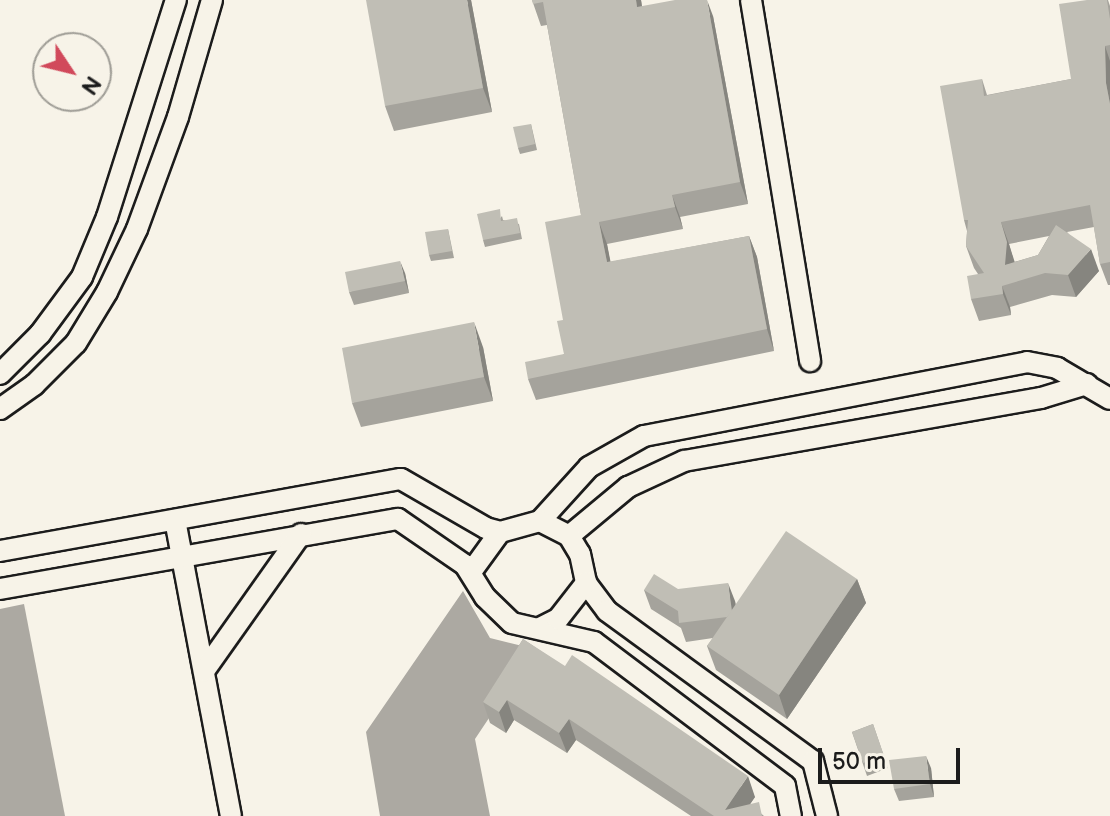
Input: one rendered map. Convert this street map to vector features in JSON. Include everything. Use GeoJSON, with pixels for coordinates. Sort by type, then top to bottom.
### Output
{"type":"FeatureCollection","features":[{"type":"Feature","properties":{"kind":"street"},"geometry":{"type":"LineString","coordinates":[[0,374],[40,334],[82,277],[107,217],[176,0]]}},
{"type":"Feature","properties":{"kind":"street"},"geometry":{"type":"LineString","coordinates":[[0,409],[34,385],[76,343],[107,292],[137,229],[178,117],[212,0]]}},
{"type":"Feature","properties":{"kind":"street"},"geometry":{"type":"LineString","coordinates":[[751,0],[810,361]]}},
{"type":"Feature","properties":{"kind":"street"},"geometry":{"type":"LineString","coordinates":[[471,572],[500,532],[540,521],[589,467],[644,436],[1027,362],[1057,368],[1110,399]]}},
{"type":"Feature","properties":{"kind":"street"},"geometry":{"type":"LineString","coordinates":[[569,536],[628,487],[684,461],[1041,398],[1087,384]]}},
{"type":"Feature","properties":{"kind":"street"},"geometry":{"type":"LineString","coordinates":[[0,551],[401,479],[500,532]]}},
{"type":"Feature","properties":{"kind":"street"},"geometry":{"type":"LineString","coordinates":[[0,589],[181,554],[398,519],[471,572],[485,597],[512,623],[581,638],[607,652],[785,786],[791,816]]}},
{"type":"Feature","properties":{"kind":"street"},"geometry":{"type":"LineString","coordinates":[[175,520],[231,816]]}},
{"type":"Feature","properties":{"kind":"street"},"geometry":{"type":"LineString","coordinates":[[540,521],[569,536],[580,554],[586,583],[607,611],[813,761],[827,816]]}},
{"type":"Feature","properties":{"kind":"street"},"geometry":{"type":"LineString","coordinates":[[204,671],[301,534]]}},
{"type":"Feature","properties":{"kind":"street"},"geometry":{"type":"LineString","coordinates":[[540,628],[558,619],[586,583]]}},
{"type":"Feature","properties":{"kind":"shaded area"},"geometry":{"type":"Polygon","coordinates":[[[463,591],[490,638],[535,649],[475,739],[490,816],[380,816],[366,732],[463,591]]]}},
{"type":"Feature","properties":{"kind":"shaded area"},"geometry":{"type":"Polygon","coordinates":[[[24,604],[65,816],[0,816],[0,609],[24,604]]]}},
{"type":"Feature","properties":{"kind":"building"},"geometry":{"type":"Polygon","coordinates":[[[366,0],[467,0],[483,88],[385,106],[366,0]]]}},
{"type":"Feature","properties":{"kind":"building"},"geometry":{"type":"Polygon","coordinates":[[[532,0],[636,0],[637,7],[675,0],[707,0],[740,182],[672,195],[675,207],[599,222],[607,262],[749,236],[767,329],[528,379],[525,362],[564,354],[557,321],[563,320],[545,222],[581,215],[543,2],[533,4],[532,0]]]}},
{"type":"Feature","properties":{"kind":"building"},"geometry":{"type":"Polygon","coordinates":[[[1107,0],[1110,19],[1110,45],[1105,46],[1110,104],[1110,262],[1100,264],[1090,205],[1001,222],[1007,242],[1005,265],[1038,255],[1056,225],[1091,249],[1068,275],[1045,273],[1002,286],[1003,294],[971,299],[967,276],[984,273],[966,246],[968,220],[964,220],[940,86],[982,79],[984,96],[1071,79],[1059,4],[1107,0]]]}},
{"type":"Feature","properties":{"kind":"building"},"geometry":{"type":"Polygon","coordinates":[[[531,124],[535,144],[518,148],[513,127],[531,124]]]}},
{"type":"Feature","properties":{"kind":"building"},"geometry":{"type":"Polygon","coordinates":[[[500,209],[501,221],[517,218],[520,233],[483,240],[477,214],[500,209]]]}},
{"type":"Feature","properties":{"kind":"building"},"geometry":{"type":"Polygon","coordinates":[[[448,229],[452,251],[429,255],[425,232],[448,229]]]}},
{"type":"Feature","properties":{"kind":"building"},"geometry":{"type":"Polygon","coordinates":[[[400,261],[405,281],[349,292],[345,272],[400,261]]]}},
{"type":"Feature","properties":{"kind":"building"},"geometry":{"type":"Polygon","coordinates":[[[474,322],[484,377],[352,403],[342,348],[474,322]]]}},
{"type":"Feature","properties":{"kind":"building"},"geometry":{"type":"Polygon","coordinates":[[[786,531],[857,579],[779,695],[707,646],[786,531]]]}},
{"type":"Feature","properties":{"kind":"building"},"geometry":{"type":"Polygon","coordinates":[[[654,574],[678,589],[728,583],[732,611],[727,617],[679,623],[678,611],[644,590],[654,574]]]}},
{"type":"Feature","properties":{"kind":"building"},"geometry":{"type":"Polygon","coordinates":[[[523,639],[565,666],[572,655],[748,776],[725,810],[759,802],[762,816],[714,816],[569,719],[559,733],[507,700],[499,712],[483,702],[523,639]]]}},
{"type":"Feature","properties":{"kind":"building"},"geometry":{"type":"Polygon","coordinates":[[[873,724],[884,756],[863,763],[852,732],[873,724]]]}},
{"type":"Feature","properties":{"kind":"building"},"geometry":{"type":"Polygon","coordinates":[[[926,756],[930,784],[894,789],[889,760],[926,756]]]}}]}
